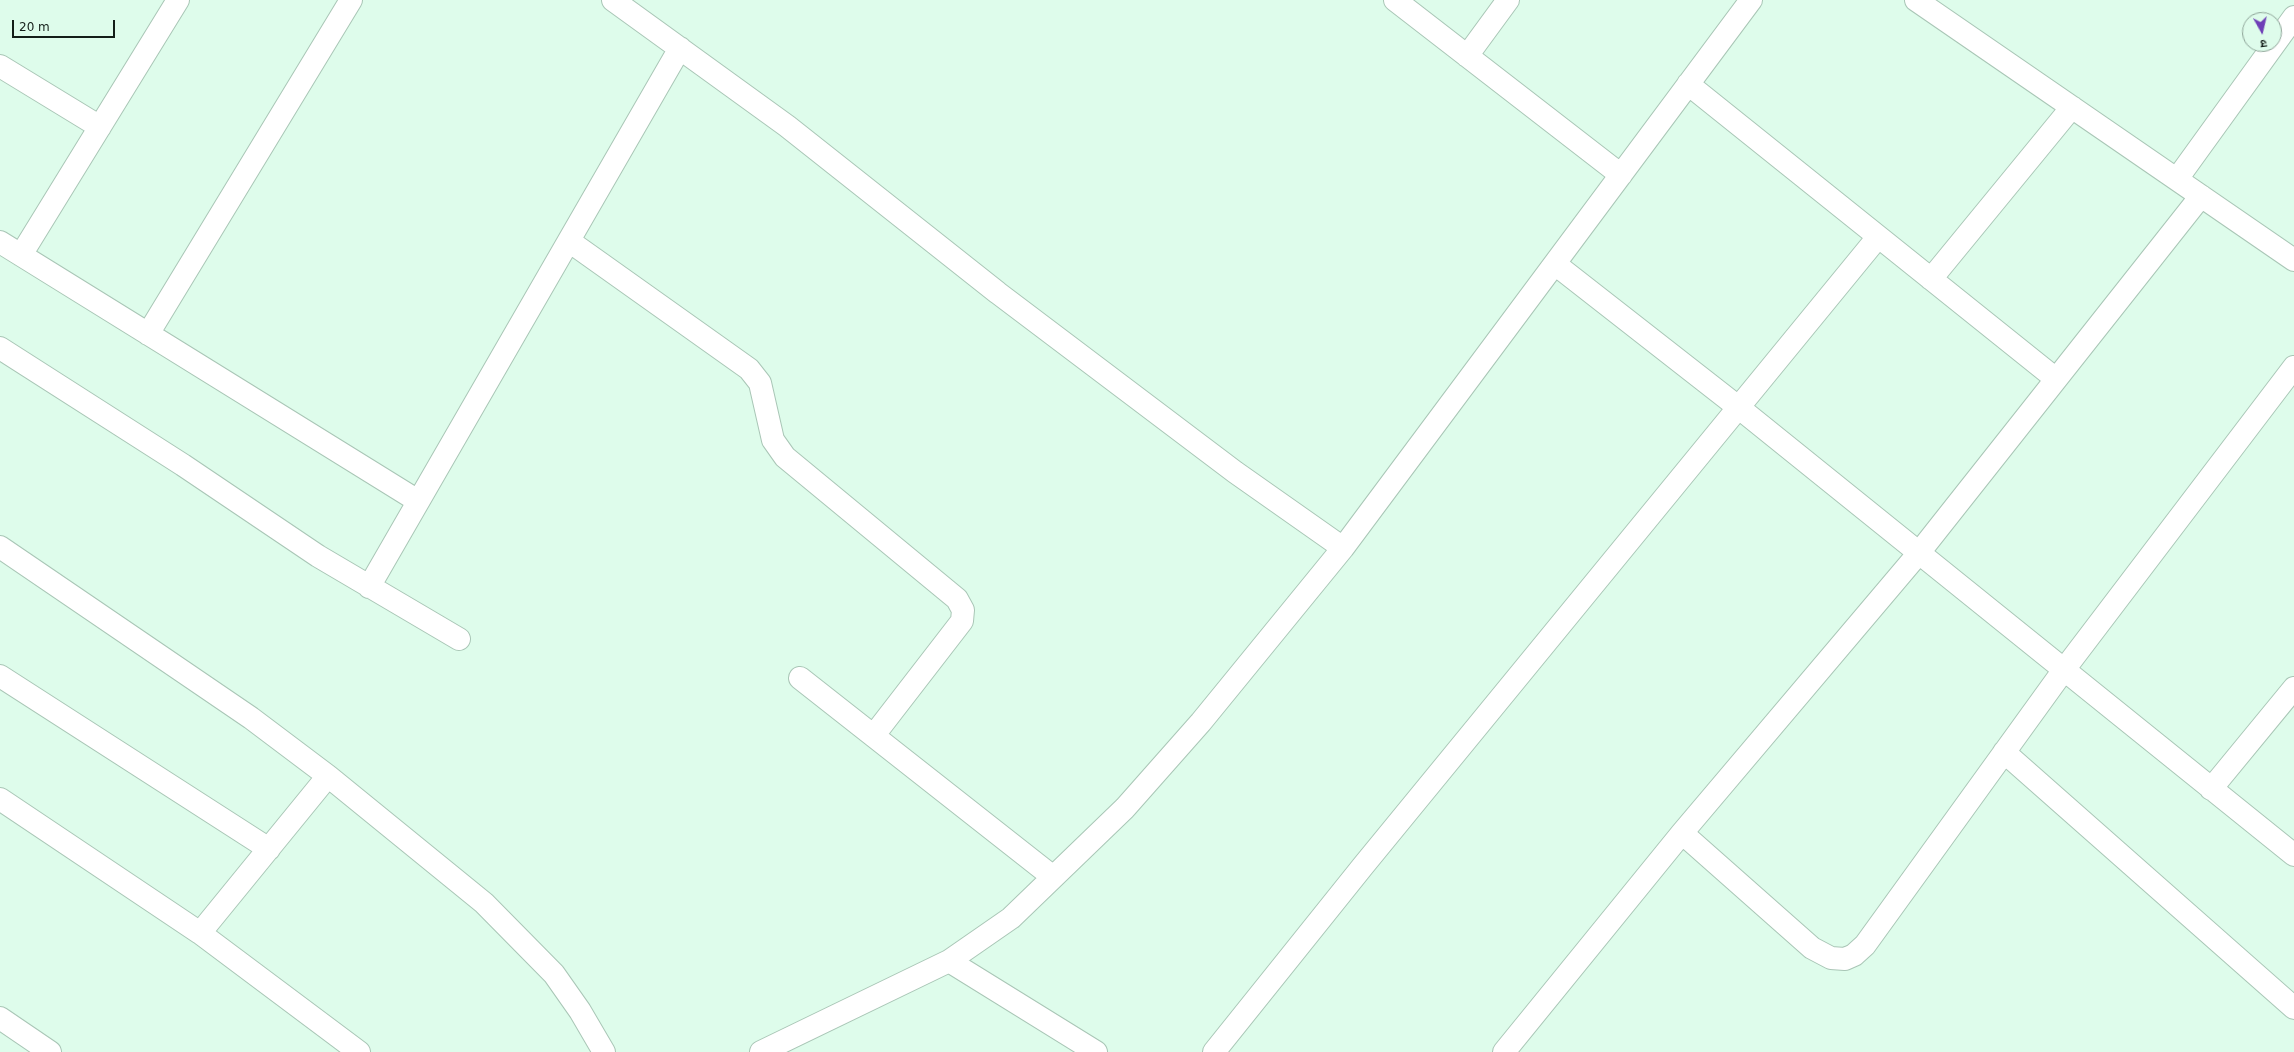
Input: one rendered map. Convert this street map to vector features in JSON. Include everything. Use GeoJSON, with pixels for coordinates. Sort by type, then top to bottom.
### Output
{"type":"FeatureCollection","features":[{"type":"Feature","properties":{"kind":"street"},"geometry":{"type":"LineString","coordinates":[[21,255],[178,0]]}},
{"type":"Feature","properties":{"kind":"street"},"geometry":{"type":"LineString","coordinates":[[148,334],[351,0]]}},
{"type":"Feature","properties":{"kind":"street"},"geometry":{"type":"LineString","coordinates":[[613,0],[639,7],[680,48],[787,126],[998,293],[1235,472],[1343,548]]}},
{"type":"Feature","properties":{"kind":"street"},"geometry":{"type":"LineString","coordinates":[[1395,0],[1621,175]]}},
{"type":"Feature","properties":{"kind":"street"},"geometry":{"type":"LineString","coordinates":[[1467,56],[1508,0]]}},
{"type":"Feature","properties":{"kind":"street"},"geometry":{"type":"LineString","coordinates":[[761,1052],[949,961],[1011,918],[1125,808],[1190,734],[1343,548],[1750,0]]}},
{"type":"Feature","properties":{"kind":"street"},"geometry":{"type":"LineString","coordinates":[[1916,0],[2294,260]]}},
{"type":"Feature","properties":{"kind":"street"},"geometry":{"type":"LineString","coordinates":[[2178,179],[2294,17]]}},
{"type":"Feature","properties":{"kind":"street"},"geometry":{"type":"LineString","coordinates":[[369,587],[680,48]]}},
{"type":"Feature","properties":{"kind":"street"},"geometry":{"type":"LineString","coordinates":[[0,66],[100,127]]}},
{"type":"Feature","properties":{"kind":"street"},"geometry":{"type":"LineString","coordinates":[[1688,84],[2056,379]]}},
{"type":"Feature","properties":{"kind":"street"},"geometry":{"type":"LineString","coordinates":[[1931,279],[2072,107]]}},
{"type":"Feature","properties":{"kind":"street"},"geometry":{"type":"LineString","coordinates":[[1504,1052],[1682,833],[1918,554],[2201,196]]}},
{"type":"Feature","properties":{"kind":"street"},"geometry":{"type":"LineString","coordinates":[[1214,1052],[1363,866],[1878,237]]}},
{"type":"Feature","properties":{"kind":"street"},"geometry":{"type":"LineString","coordinates":[[568,241],[749,369],[760,383],[772,440],[785,456],[957,599],[963,610],[962,621],[874,736]]}},
{"type":"Feature","properties":{"kind":"street"},"geometry":{"type":"LineString","coordinates":[[0,242],[418,501]]}},
{"type":"Feature","properties":{"kind":"street"},"geometry":{"type":"LineString","coordinates":[[1555,264],[1738,407],[1918,554],[2294,855]]}},
{"type":"Feature","properties":{"kind":"street"},"geometry":{"type":"LineString","coordinates":[[0,348],[227,494],[318,556],[459,638]]}},
{"type":"Feature","properties":{"kind":"street"},"geometry":{"type":"LineString","coordinates":[[1682,833],[1812,948],[1831,958],[1845,959],[1854,955],[1865,945],[2063,670],[2294,367]]}},
{"type":"Feature","properties":{"kind":"street"},"geometry":{"type":"LineString","coordinates":[[0,546],[251,718],[328,776],[484,903],[554,974],[580,1011],[604,1052]]}},
{"type":"Feature","properties":{"kind":"street"},"geometry":{"type":"LineString","coordinates":[[0,676],[269,849]]}},
{"type":"Feature","properties":{"kind":"street"},"geometry":{"type":"LineString","coordinates":[[800,678],[1054,877]]}},
{"type":"Feature","properties":{"kind":"street"},"geometry":{"type":"LineString","coordinates":[[2211,789],[2294,688]]}},
{"type":"Feature","properties":{"kind":"street"},"geometry":{"type":"LineString","coordinates":[[2004,752],[2294,1008]]}},
{"type":"Feature","properties":{"kind":"street"},"geometry":{"type":"LineString","coordinates":[[200,933],[328,776]]}},
{"type":"Feature","properties":{"kind":"street"},"geometry":{"type":"LineString","coordinates":[[0,799],[200,933],[359,1052]]}},
{"type":"Feature","properties":{"kind":"street"},"geometry":{"type":"LineString","coordinates":[[949,961],[1096,1052]]}},
{"type":"Feature","properties":{"kind":"street"},"geometry":{"type":"LineString","coordinates":[[0,1018],[50,1052]]}}]}
